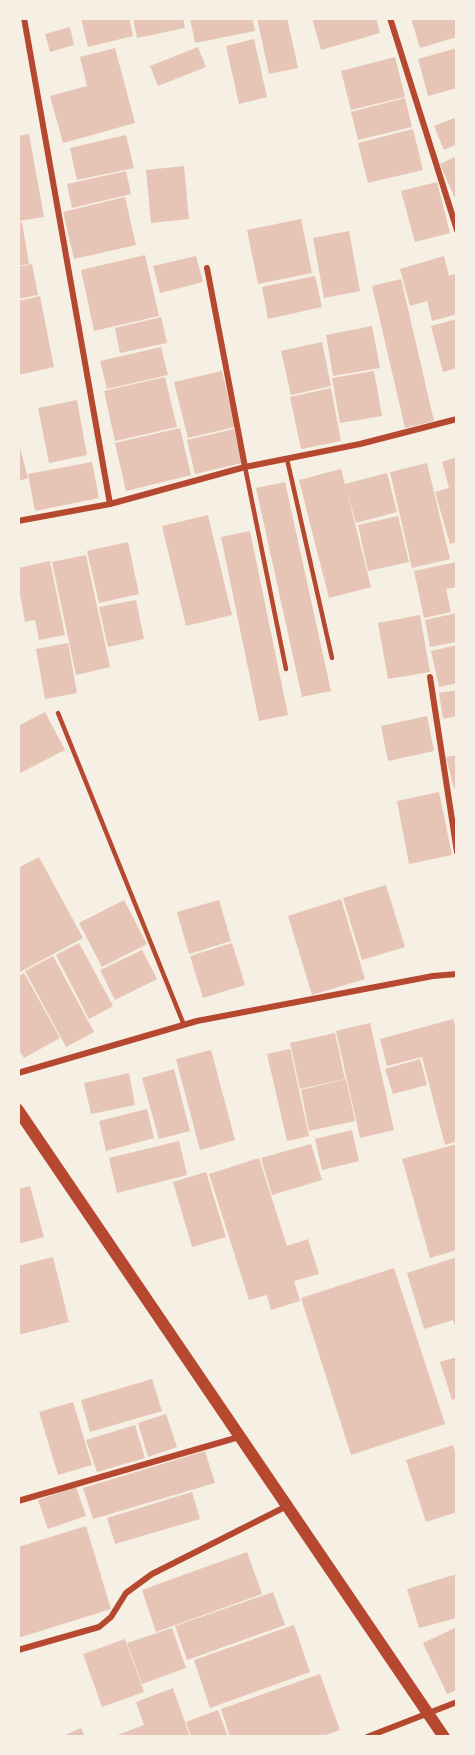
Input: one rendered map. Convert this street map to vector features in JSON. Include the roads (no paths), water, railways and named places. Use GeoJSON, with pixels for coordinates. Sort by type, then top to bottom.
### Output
{"type":"FeatureCollection","features":[{"type":"Feature","properties":{"kind":"main road"},"geometry":{"type":"LineString","coordinates":[[18,1110],[444,1737]]}},
{"type":"Feature","properties":{"kind":"street"},"geometry":{"type":"LineString","coordinates":[[24,18],[110,504]]}},
{"type":"Feature","properties":{"kind":"street"},"geometry":{"type":"LineString","coordinates":[[390,18],[457,231]]}},
{"type":"Feature","properties":{"kind":"street"},"geometry":{"type":"LineString","coordinates":[[207,268],[245,467]]}},
{"type":"Feature","properties":{"kind":"street"},"geometry":{"type":"LineString","coordinates":[[18,521],[110,504],[245,467],[360,444],[457,418]]}},
{"type":"Feature","properties":{"kind":"street"},"geometry":{"type":"LineString","coordinates":[[430,677],[457,852]]}},
{"type":"Feature","properties":{"kind":"street"},"geometry":{"type":"LineString","coordinates":[[18,1073],[184,1025],[433,976],[457,974]]}},
{"type":"Feature","properties":{"kind":"street"},"geometry":{"type":"LineString","coordinates":[[18,1502],[241,1436]]}},
{"type":"Feature","properties":{"kind":"street"},"geometry":{"type":"LineString","coordinates":[[18,1650],[99,1627],[111,1617],[126,1593],[152,1575],[288,1506]]}},
{"type":"Feature","properties":{"kind":"street"},"geometry":{"type":"LineString","coordinates":[[367,1737],[457,1702]]}},
{"type":"Feature","properties":{"kind":"lane"},"geometry":{"type":"LineString","coordinates":[[287,459],[332,658]]}},
{"type":"Feature","properties":{"kind":"lane"},"geometry":{"type":"LineString","coordinates":[[245,467],[286,669]]}},
{"type":"Feature","properties":{"kind":"lane"},"geometry":{"type":"LineString","coordinates":[[58,713],[184,1025]]}}]}
